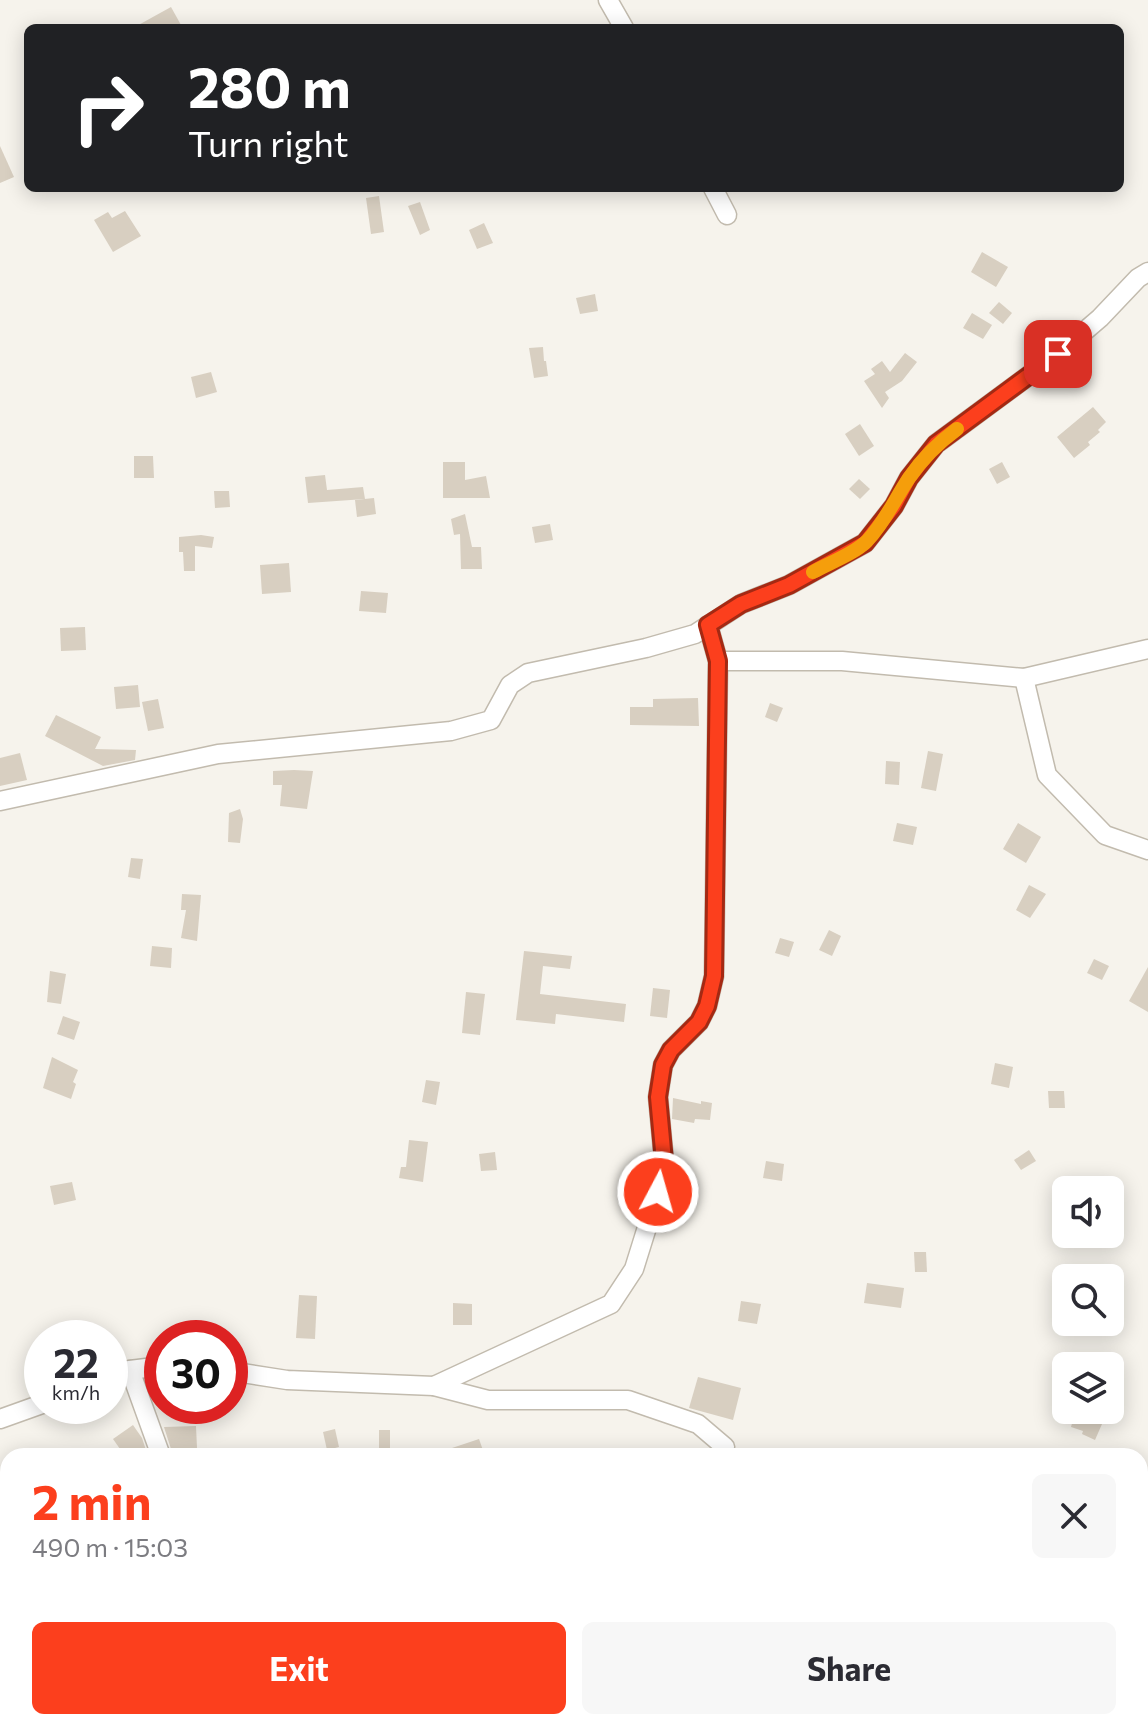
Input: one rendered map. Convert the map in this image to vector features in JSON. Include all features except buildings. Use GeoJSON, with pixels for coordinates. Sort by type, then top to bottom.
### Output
{"type":"FeatureCollection","features":[{"type":"Feature","properties":{"kind":"street"},"geometry":{"type":"LineString","coordinates":[[608,0],[622,24]]}},
{"type":"Feature","properties":{"kind":"street"},"geometry":{"type":"LineString","coordinates":[[715,192],[727,215]]}},
{"type":"Feature","properties":{"kind":"street"},"geometry":{"type":"LineString","coordinates":[[0,801],[218,754],[475,726],[491,720],[510,685],[528,673],[646,648],[695,634],[741,604],[789,585],[865,543],[936,444],[1058,354],[1148,272]]}},
{"type":"Feature","properties":{"kind":"street"},"geometry":{"type":"LineString","coordinates":[[434,1386],[611,1304],[634,1269],[658,1192],[664,1161],[658,1097],[663,1065],[671,1050],[699,1022],[707,1006],[714,976],[718,661],[708,625]]}},
{"type":"Feature","properties":{"kind":"street"},"geometry":{"type":"LineString","coordinates":[[718,661],[842,661],[1024,678],[1148,649]]}},
{"type":"Feature","properties":{"kind":"street"},"geometry":{"type":"LineString","coordinates":[[1024,678],[1047,775],[1105,835],[1148,850]]}},
{"type":"Feature","properties":{"kind":"street"},"geometry":{"type":"LineString","coordinates":[[144,1368],[130,1370],[158,1448]]}},
{"type":"Feature","properties":{"kind":"street"},"geometry":{"type":"LineString","coordinates":[[248,1374],[287,1380],[434,1386],[488,1400],[628,1400],[698,1424],[725,1447]]}},
{"type":"Feature","properties":{"kind":"street"},"geometry":{"type":"LineString","coordinates":[[0,1419],[24,1410]]}},
{"type":"Feature","properties":{"kind":"slow traffic"},"geometry":{"type":"LineString","coordinates":[[813,572],[865,543],[936,444],[957,429]]}},
{"type":"Feature","properties":{"kind":"route"},"geometry":{"type":"LineString","coordinates":[[658,1192],[664,1161],[658,1097],[663,1065],[671,1050],[699,1022],[707,1006],[714,976],[718,661],[708,625],[741,604],[789,585],[865,543],[936,444],[1058,354]]}}]}
